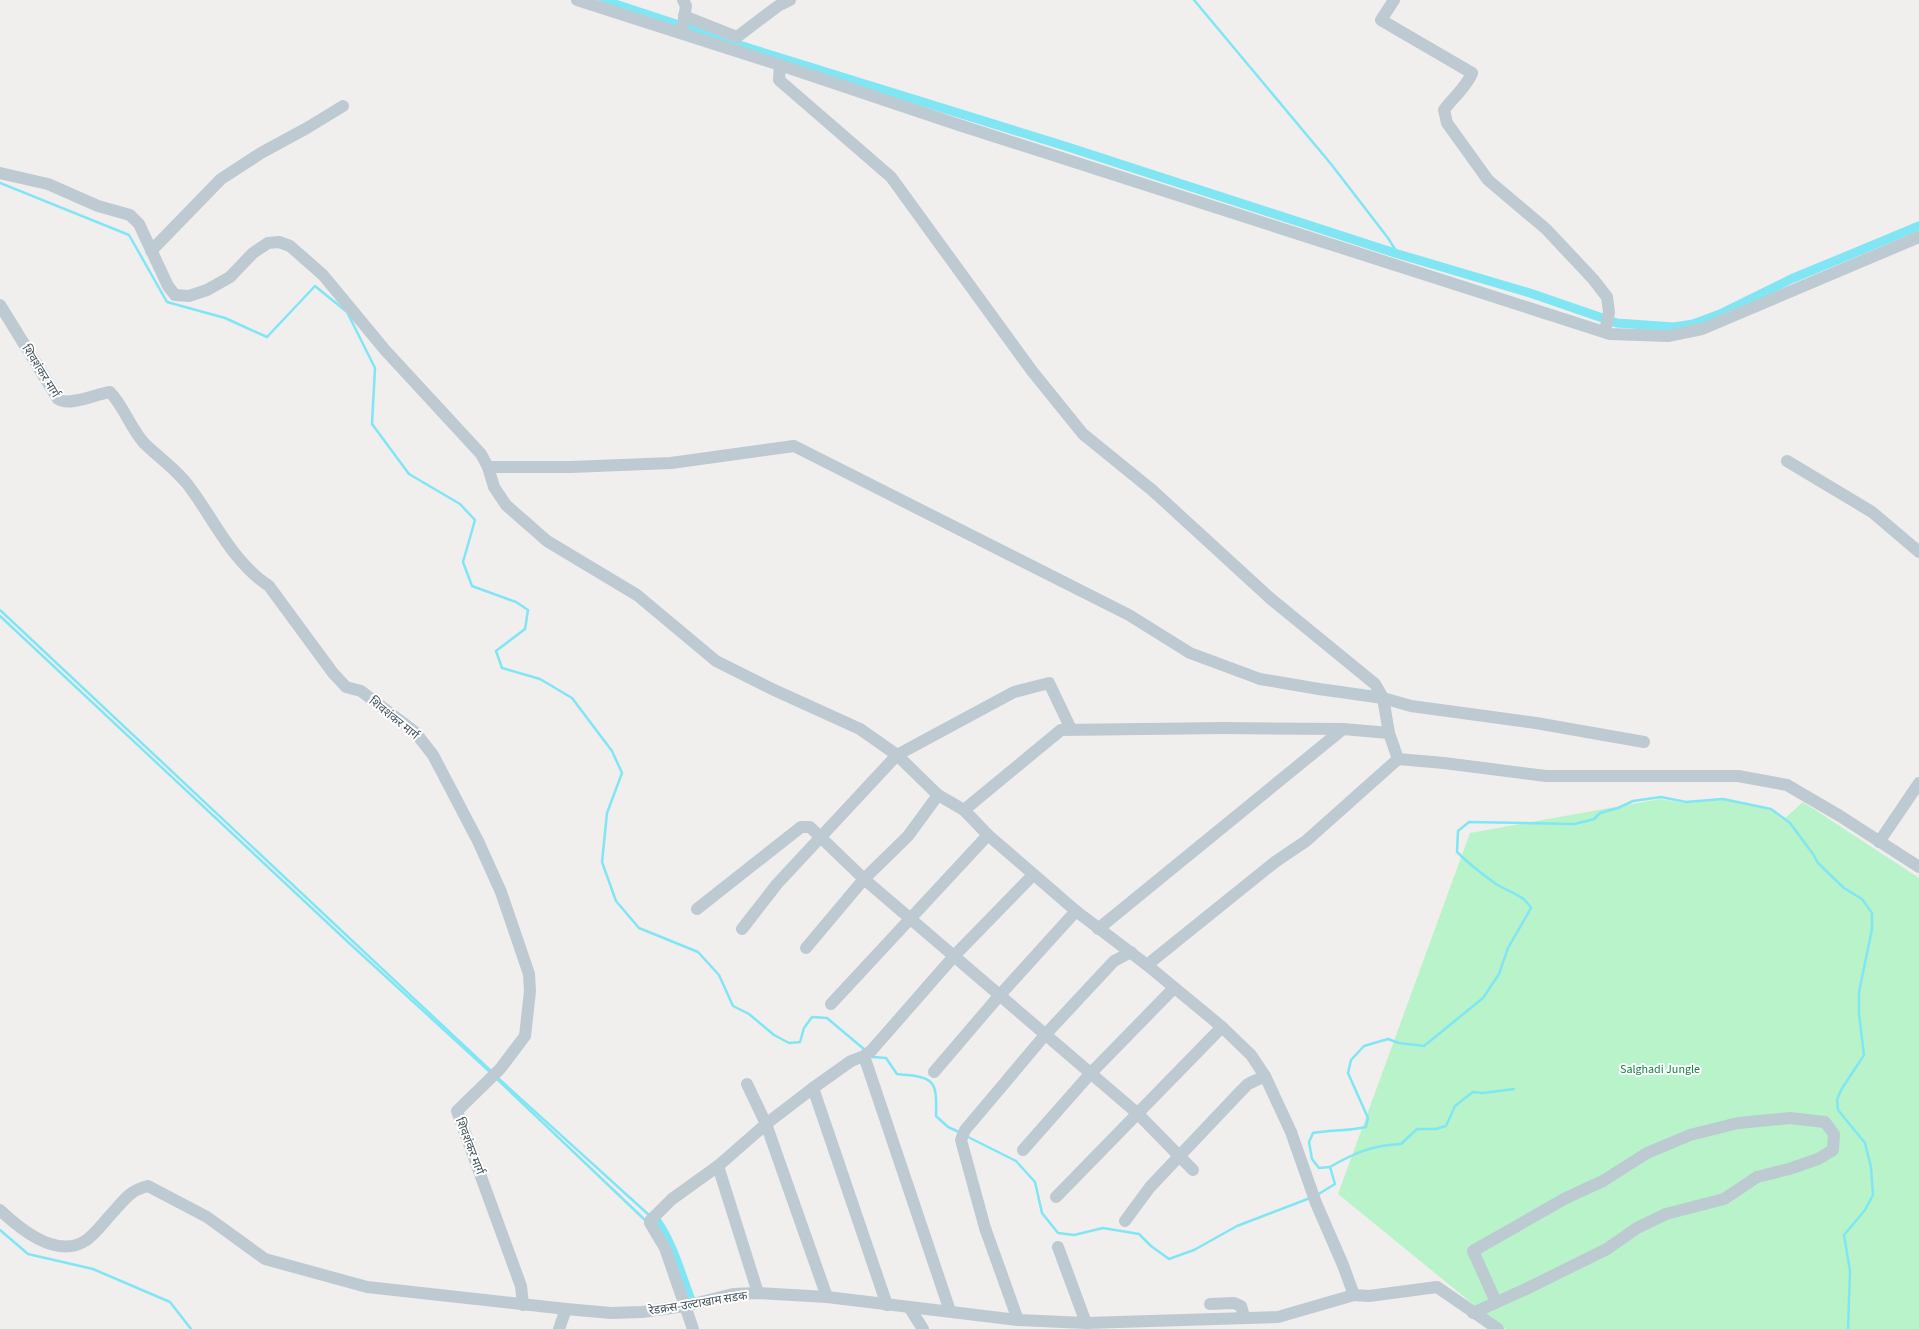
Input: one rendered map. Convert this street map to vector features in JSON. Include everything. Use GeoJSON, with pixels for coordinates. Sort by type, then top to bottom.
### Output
{"type":"FeatureCollection","features":[{"type":"Feature","properties":{"kind":"street"},"geometry":{"type":"LineString","coordinates":[[577,0],[737,37],[778,6],[790,0]]}},
{"type":"Feature","properties":{"kind":"street"},"geometry":{"type":"LineString","coordinates":[[683,0],[686,6],[683,25]]}},
{"type":"Feature","properties":{"kind":"street"},"geometry":{"type":"LineString","coordinates":[[1394,0],[1381,20],[1472,73],[1469,80],[1444,110],[1447,124],[1488,180],[1546,229],[1593,279],[1607,297],[1606,326],[1610,334],[1668,336],[1702,330],[1919,237]]}},
{"type":"Feature","properties":{"kind":"street"},"geometry":{"type":"LineString","coordinates":[[683,25],[780,65],[968,128],[1606,326]]}},
{"type":"Feature","properties":{"kind":"street"},"geometry":{"type":"LineString","coordinates":[[780,65],[779,80],[891,177],[1032,371],[1083,434],[1152,490],[1271,599],[1375,684],[1383,698],[1389,733],[1398,759]]}},
{"type":"Feature","properties":{"kind":"street"},"geometry":{"type":"LineString","coordinates":[[151,251],[221,179],[260,153],[308,128],[343,106]]}},
{"type":"Feature","properties":{"kind":"street"},"geometry":{"type":"LineString","coordinates":[[0,173],[48,184],[98,206],[130,216],[139,224],[168,286],[175,295],[189,296],[207,290],[230,277],[253,253],[268,243],[280,242],[290,246],[323,275],[385,350],[481,454],[488,467],[494,487],[506,505],[547,541],[637,595],[716,661],[860,729],[897,755],[938,795],[964,810],[988,835],[1076,911],[1147,965],[1222,1027],[1251,1055],[1264,1076],[1292,1132],[1314,1198],[1354,1295]]}},
{"type":"Feature","properties":{"kind":"street","name":"शिवशंकर मार्ग"},"geometry":{"type":"LineString","coordinates":[[0,305],[58,399],[63,402],[71,402],[110,392],[115,397],[132,428],[187,484],[236,556],[256,578],[268,586],[333,674],[346,687],[360,691],[415,732],[433,755],[478,841],[501,892],[529,974],[530,991],[524,1036],[497,1073],[457,1111],[521,1286],[522,1305]]}},
{"type":"Feature","properties":{"kind":"street"},"geometry":{"type":"LineString","coordinates":[[488,467],[571,467],[671,463],[794,446],[1129,615],[1190,653],[1260,679],[1383,698],[1411,706],[1536,723],[1644,742]]}},
{"type":"Feature","properties":{"kind":"street"},"geometry":{"type":"LineString","coordinates":[[1787,461],[1872,512],[1919,552]]}},
{"type":"Feature","properties":{"kind":"street"},"geometry":{"type":"LineString","coordinates":[[742,929],[777,884],[897,755],[1014,692],[1049,683],[1071,729]]}},
{"type":"Feature","properties":{"kind":"street"},"geometry":{"type":"LineString","coordinates":[[964,810],[1061,730],[1223,728],[1343,730],[1389,733]]}},
{"type":"Feature","properties":{"kind":"street"},"geometry":{"type":"LineString","coordinates":[[1098,929],[1343,730]]}},
{"type":"Feature","properties":{"kind":"street"},"geometry":{"type":"LineString","coordinates":[[1147,965],[1275,862],[1306,842],[1398,759],[1546,776],[1738,776],[1787,785],[1840,816],[1919,867]]}},
{"type":"Feature","properties":{"kind":"street"},"geometry":{"type":"LineString","coordinates":[[1879,842],[1919,783]]}},
{"type":"Feature","properties":{"kind":"street"},"geometry":{"type":"LineString","coordinates":[[806,948],[864,879],[908,836],[938,795]]}},
{"type":"Feature","properties":{"kind":"street"},"geometry":{"type":"LineString","coordinates":[[698,909],[802,827],[810,827],[864,879],[955,955],[999,996],[1137,1113],[1193,1170]]}},
{"type":"Feature","properties":{"kind":"street"},"geometry":{"type":"LineString","coordinates":[[832,1004],[988,835]]}},
{"type":"Feature","properties":{"kind":"street"},"geometry":{"type":"LineString","coordinates":[[693,1329],[665,1248],[650,1223],[672,1199],[718,1166],[766,1124],[851,1061],[868,1053],[955,955],[1033,874]]}},
{"type":"Feature","properties":{"kind":"street"},"geometry":{"type":"LineString","coordinates":[[934,1072],[999,996],[1076,911]]}},
{"type":"Feature","properties":{"kind":"street"},"geometry":{"type":"LineString","coordinates":[[1018,1320],[986,1228],[963,1135],[1045,1035],[1114,961],[1131,952]]}},
{"type":"Feature","properties":{"kind":"street"},"geometry":{"type":"LineString","coordinates":[[1023,1150],[1090,1074],[1174,988]]}},
{"type":"Feature","properties":{"kind":"street"},"geometry":{"type":"LineString","coordinates":[[1056,1197],[1222,1027]]}},
{"type":"Feature","properties":{"kind":"street"},"geometry":{"type":"LineString","coordinates":[[868,1053],[950,1311]]}},
{"type":"Feature","properties":{"kind":"street"},"geometry":{"type":"LineString","coordinates":[[1125,1221],[1150,1187],[1248,1084],[1264,1076]]}},
{"type":"Feature","properties":{"kind":"street"},"geometry":{"type":"LineString","coordinates":[[747,1084],[766,1124],[827,1297]]}},
{"type":"Feature","properties":{"kind":"street"},"geometry":{"type":"LineString","coordinates":[[813,1088],[887,1305]]}},
{"type":"Feature","properties":{"kind":"street"},"geometry":{"type":"LineString","coordinates":[[1473,1313],[1607,1249],[1637,1228],[1659,1218],[1724,1198],[1757,1177],[1818,1159],[1833,1150],[1834,1134],[1825,1122],[1790,1118],[1729,1125],[1690,1135],[1647,1153],[1603,1181],[1566,1198],[1473,1251],[1496,1302]]}},
{"type":"Feature","properties":{"kind":"street"},"geometry":{"type":"LineString","coordinates":[[718,1166],[758,1294]]}},
{"type":"Feature","properties":{"kind":"street","name":"रेडक्रस-उल्टाखाम सडक"},"geometry":{"type":"LineString","coordinates":[[0,1210],[19,1227],[47,1243],[66,1246],[85,1241],[135,1189],[148,1186],[207,1217],[265,1259],[368,1288],[611,1313],[642,1312],[685,1306],[733,1294],[758,1294],[827,1297],[1018,1320],[1086,1323],[1278,1317],[1354,1295],[1369,1296],[1437,1287],[1498,1329]]}},
{"type":"Feature","properties":{"kind":"street"},"geometry":{"type":"LineString","coordinates":[[1058,1247],[1086,1323]]}},
{"type":"Feature","properties":{"kind":"street"},"geometry":{"type":"LineString","coordinates":[[1210,1304],[1234,1303],[1241,1306],[1242,1318]]}},
{"type":"Feature","properties":{"kind":"street"},"geometry":{"type":"LineString","coordinates":[[909,1307],[923,1329]]}},
{"type":"Feature","properties":{"kind":"street"},"geometry":{"type":"LineString","coordinates":[[559,1329],[566,1309]]}},
{"type":"Feature","properties":{"kind":"green space","name":"Salghadi Jungle"},"geometry":{"type":"Polygon","coordinates":[[[1660,799],[1684,803],[1724,800],[1771,810],[1783,820],[1803,802],[1919,878],[1919,1329],[1506,1329],[1338,1194],[1470,833],[1660,799]]]}},
{"type":"Feature","properties":{"kind":"waterway"},"geometry":{"type":"LineString","coordinates":[[603,0],[1398,254],[1530,293],[1617,323],[1674,327],[1693,324],[1720,314],[1791,279],[1919,226]]}},
{"type":"Feature","properties":{"kind":"waterway"},"geometry":{"type":"LineString","coordinates":[[1194,0],[1331,164],[1388,238],[1398,254]]}},
{"type":"Feature","properties":{"kind":"waterway"},"geometry":{"type":"LineString","coordinates":[[0,183],[129,235],[167,302],[225,318],[267,337],[315,286],[347,312],[375,368],[372,424],[409,474],[460,504],[475,520],[463,562],[472,586],[516,602],[528,610],[525,629],[496,651],[502,668],[540,679],[572,698],[612,751],[622,773],[607,813],[602,862],[616,901],[639,928],[698,952],[719,975],[733,1006],[749,1014],[774,1035],[789,1043],[800,1042],[804,1028],[812,1017],[827,1018],[865,1050]]}},
{"type":"Feature","properties":{"kind":"waterway"},"geometry":{"type":"LineString","coordinates":[[0,610],[491,1071]]}},
{"type":"Feature","properties":{"kind":"waterway"},"geometry":{"type":"LineString","coordinates":[[0,616],[348,942],[490,1072]]}},
{"type":"Feature","properties":{"kind":"waterway"},"geometry":{"type":"LineString","coordinates":[[1317,1195],[1335,1184],[1330,1167],[1319,1168],[1312,1159],[1309,1142],[1313,1133],[1366,1127],[1368,1118],[1348,1073],[1351,1060],[1364,1046],[1388,1039],[1399,1043],[1424,1046],[1483,998],[1499,974],[1508,948],[1531,908],[1524,900],[1496,884],[1457,852],[1458,831],[1469,822],[1575,824],[1594,819],[1600,813],[1633,801],[1661,797],[1686,802],[1723,799],[1771,809],[1790,823],[1818,863],[1844,888],[1862,899],[1872,913],[1872,929],[1859,992],[1859,1014],[1864,1055],[1841,1090],[1837,1100],[1838,1110],[1865,1143],[1871,1167],[1873,1195],[1865,1210],[1844,1235],[1850,1271],[1848,1329]]}},
{"type":"Feature","properties":{"kind":"waterway"},"geometry":{"type":"LineString","coordinates":[[871,1055],[873,1057],[886,1058],[897,1074],[919,1077],[931,1083],[936,1095],[936,1116],[948,1127],[959,1132]]}},
{"type":"Feature","properties":{"kind":"waterway"},"geometry":{"type":"LineString","coordinates":[[496,1078],[646,1221]]}},
{"type":"Feature","properties":{"kind":"waterway"},"geometry":{"type":"LineString","coordinates":[[498,1078],[649,1215]]}},
{"type":"Feature","properties":{"kind":"waterway"},"geometry":{"type":"LineString","coordinates":[[1330,1167],[1364,1151],[1381,1146],[1401,1144],[1417,1129],[1436,1129],[1446,1126],[1455,1106],[1473,1092],[1483,1093],[1514,1089]]}},
{"type":"Feature","properties":{"kind":"waterway"},"geometry":{"type":"LineString","coordinates":[[966,1136],[1016,1161],[1035,1182],[1042,1213],[1058,1233],[1074,1235],[1103,1228],[1139,1234],[1151,1246],[1169,1259],[1194,1250],[1237,1226],[1310,1198]]}},
{"type":"Feature","properties":{"kind":"waterway"},"geometry":{"type":"LineString","coordinates":[[657,1221],[672,1248],[690,1297]]}},
{"type":"Feature","properties":{"kind":"waterway"},"geometry":{"type":"LineString","coordinates":[[0,1230],[28,1254],[93,1269],[170,1302],[191,1329]]}}]}
